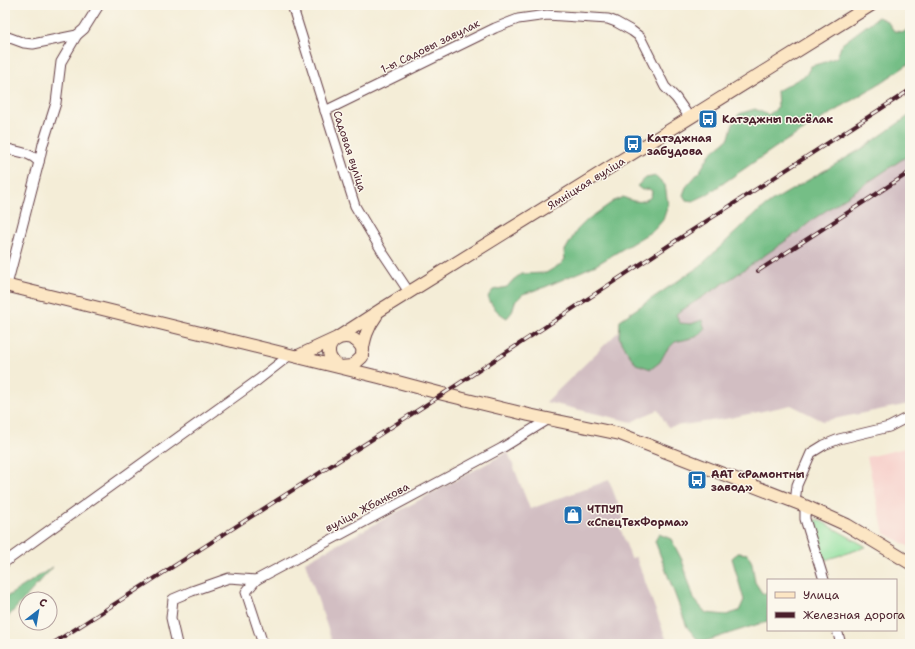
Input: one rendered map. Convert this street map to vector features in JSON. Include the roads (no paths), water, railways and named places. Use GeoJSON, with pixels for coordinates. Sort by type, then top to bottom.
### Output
{"type":"FeatureCollection","features":[{"type":"Feature","properties":{"kind":"main road","name":"Ямніцкая вуліца"},"geometry":{"type":"LineString","coordinates":[[294,356],[337,338],[870,5]]}},
{"type":"Feature","properties":{"kind":"main road"},"geometry":{"type":"LineString","coordinates":[[6,285],[340,367],[443,394],[620,434],[800,504],[847,525],[910,563]]}},
{"type":"Feature","properties":{"kind":"main road"},"geometry":{"type":"LineString","coordinates":[[379,377],[368,367],[362,353],[357,342],[351,338],[337,338],[331,345],[329,355],[332,361],[340,367],[352,366],[362,353],[365,336],[369,326],[382,309]]}},
{"type":"Feature","properties":{"kind":"street"},"geometry":{"type":"LineString","coordinates":[[6,285],[39,162],[42,144],[56,102],[61,62],[77,35],[84,29],[99,5]]}},
{"type":"Feature","properties":{"kind":"street","name":"Садовая вуліца"},"geometry":{"type":"LineString","coordinates":[[292,5],[355,206],[383,253],[409,292]]}},
{"type":"Feature","properties":{"kind":"street","name":"1-ы Садовы завулак"},"geometry":{"type":"LineString","coordinates":[[325,111],[495,28],[518,19],[547,15],[608,19],[623,25],[636,34],[642,42],[665,87],[676,98],[690,118]]}},
{"type":"Feature","properties":{"kind":"street"},"geometry":{"type":"LineString","coordinates":[[5,36],[24,43],[33,44],[77,35]]}},
{"type":"Feature","properties":{"kind":"street"},"geometry":{"type":"LineString","coordinates":[[5,148],[28,154],[39,162]]}},
{"type":"Feature","properties":{"kind":"street"},"geometry":{"type":"LineString","coordinates":[[5,562],[294,356]]}},
{"type":"Feature","properties":{"kind":"street"},"geometry":{"type":"LineString","coordinates":[[824,579],[800,504],[797,485],[812,453],[824,445],[839,439],[889,427],[910,416]]}},
{"type":"Feature","properties":{"kind":"street","name":"вуліца Жбанкова"},"geometry":{"type":"LineString","coordinates":[[256,580],[502,448],[549,419]]}},
{"type":"Feature","properties":{"kind":"street"},"geometry":{"type":"LineString","coordinates":[[177,644],[171,618],[173,599],[229,578],[256,580]]}},
{"type":"Feature","properties":{"kind":"street"},"geometry":{"type":"LineString","coordinates":[[256,580],[246,592],[263,644]]}},
{"type":"Feature","properties":{"kind":"street"},"geometry":{"type":"LineString","coordinates":[[838,631],[841,644]]}},
{"type":"Feature","properties":{"kind":"railway"},"geometry":{"type":"LineString","coordinates":[[52,644],[443,394],[674,242],[910,90]]}},
{"type":"Feature","properties":{"kind":"railway"},"geometry":{"type":"LineString","coordinates":[[758,271],[910,172]]}},
{"type":"Feature","properties":{"kind":"place","name":"Катэджны пасёлак"},"geometry":{"type":"Point","coordinates":[708,119]}},
{"type":"Feature","properties":{"kind":"place","name":"Катэджная забудова"},"geometry":{"type":"Point","coordinates":[633,144]}},
{"type":"Feature","properties":{"kind":"place","name":"ААТ «Рамонтны завод»"},"geometry":{"type":"Point","coordinates":[697,480]}},
{"type":"Feature","properties":{"kind":"place","name":"ЧТПУП «СпецТехФорма»"},"geometry":{"type":"Point","coordinates":[573,515]}}]}
